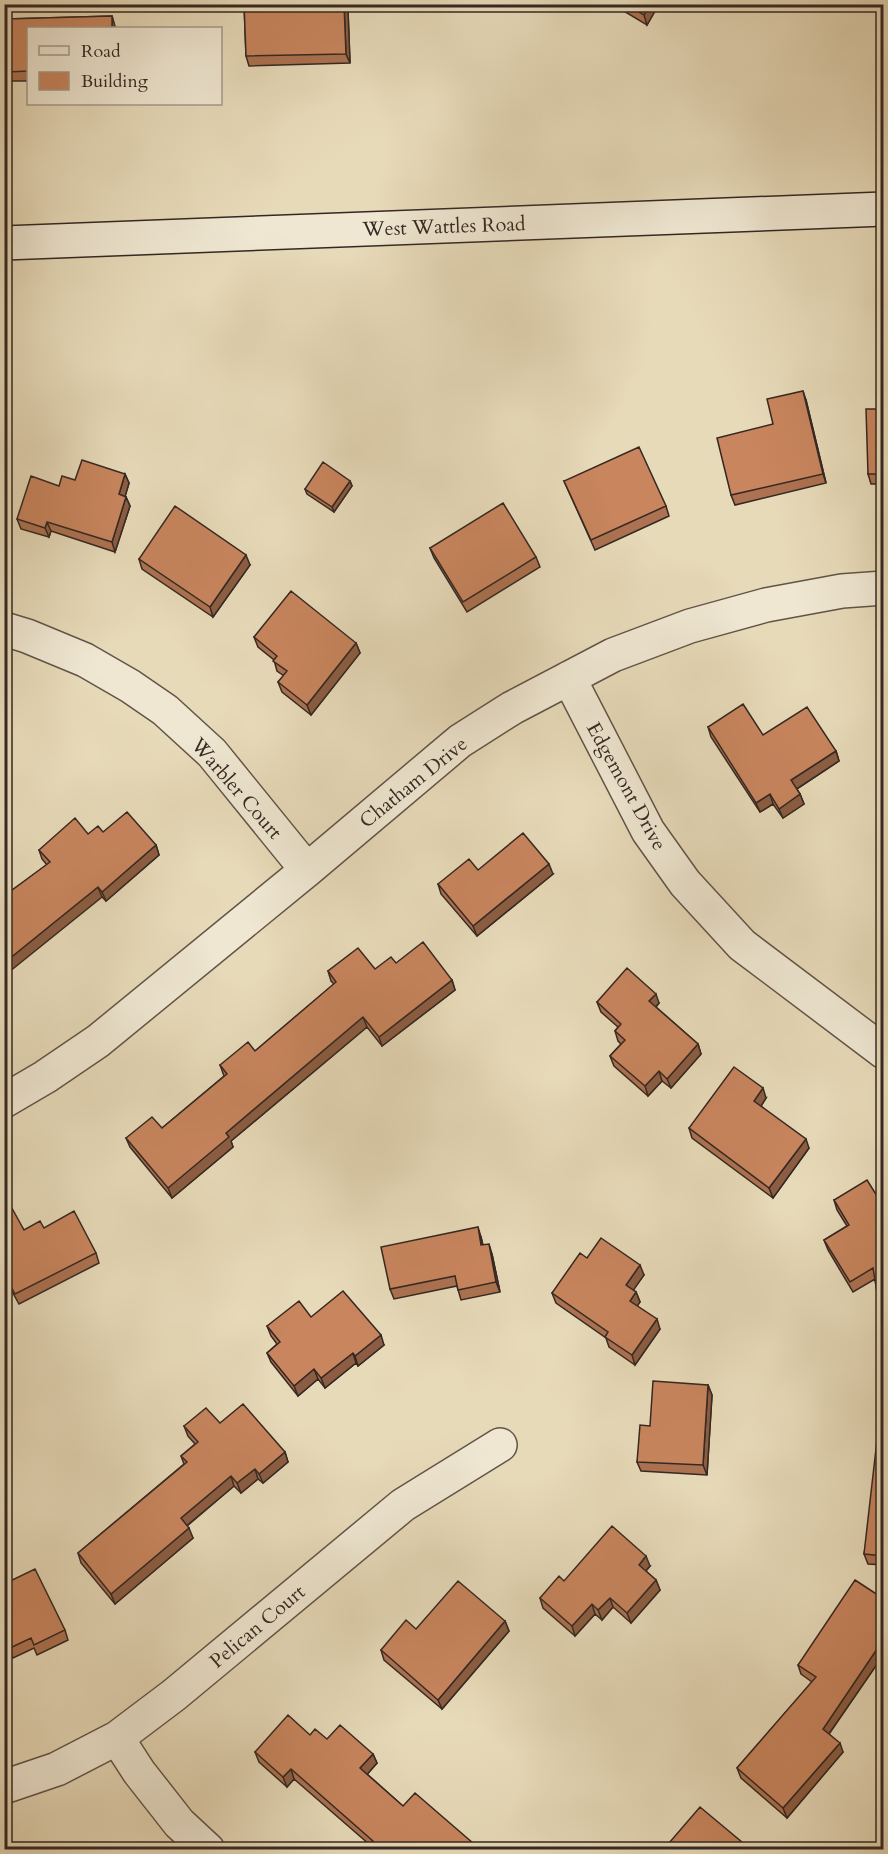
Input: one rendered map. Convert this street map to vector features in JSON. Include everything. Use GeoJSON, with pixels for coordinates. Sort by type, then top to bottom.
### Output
{"type":"FeatureCollection","features":[{"type":"Feature","properties":{"kind":"street","name":"West Wattles Road"},"geometry":{"type":"LineString","coordinates":[[4,243],[884,209]]}},
{"type":"Feature","properties":{"kind":"street","name":"Chatham Drive"},"geometry":{"type":"LineString","coordinates":[[4,1101],[45,1077],[98,1041],[460,741],[512,708],[613,655],[679,630],[766,604],[842,591],[884,588]]}},
{"type":"Feature","properties":{"kind":"street","name":"Warbler Court"},"geometry":{"type":"LineString","coordinates":[[4,629],[86,660],[165,710],[212,753],[307,870]]}},
{"type":"Feature","properties":{"kind":"street","name":"Edgemont Drive"},"geometry":{"type":"LineString","coordinates":[[568,678],[648,831],[686,883],[742,945],[884,1052]]}},
{"type":"Feature","properties":{"kind":"street","name":"Pelican Court"},"geometry":{"type":"LineString","coordinates":[[4,1787],[57,1769],[117,1738],[174,1695],[403,1505],[500,1445]]}},
{"type":"Feature","properties":{"kind":"street"},"geometry":{"type":"LineString","coordinates":[[117,1738],[139,1772],[179,1823],[207,1850]]}},
{"type":"Feature","properties":{"kind":"building"},"geometry":{"type":"Polygon","coordinates":[[[244,4],[344,4],[346,54],[246,56],[244,4]]]}},
{"type":"Feature","properties":{"kind":"building"},"geometry":{"type":"Polygon","coordinates":[[[625,4],[650,4],[644,15],[625,4]]]}},
{"type":"Feature","properties":{"kind":"building"},"geometry":{"type":"Polygon","coordinates":[[[112,16],[112,27],[27,27],[27,71],[7,72],[6,19],[112,16]]]}},
{"type":"Feature","properties":{"kind":"building"},"geometry":{"type":"Polygon","coordinates":[[[803,391],[823,474],[731,495],[717,438],[773,424],[767,399],[803,391]]]}},
{"type":"Feature","properties":{"kind":"building"},"geometry":{"type":"Polygon","coordinates":[[[866,409],[884,409],[884,474],[868,474],[866,409]]]}},
{"type":"Feature","properties":{"kind":"building"},"geometry":{"type":"Polygon","coordinates":[[[639,447],[666,506],[591,540],[564,481],[639,447]]]}},
{"type":"Feature","properties":{"kind":"building"},"geometry":{"type":"Polygon","coordinates":[[[82,460],[125,474],[119,494],[126,497],[112,542],[47,522],[45,528],[17,519],[31,476],[59,486],[62,476],[75,480],[82,460]]]}},
{"type":"Feature","properties":{"kind":"building"},"geometry":{"type":"Polygon","coordinates":[[[323,462],[350,481],[332,507],[305,489],[323,462]]]}},
{"type":"Feature","properties":{"kind":"building"},"geometry":{"type":"Polygon","coordinates":[[[503,503],[536,557],[463,602],[430,548],[503,503]]]}},
{"type":"Feature","properties":{"kind":"building"},"geometry":{"type":"Polygon","coordinates":[[[175,506],[246,555],[210,607],[139,559],[175,506]]]}},
{"type":"Feature","properties":{"kind":"building"},"geometry":{"type":"Polygon","coordinates":[[[291,591],[356,643],[307,705],[278,682],[287,671],[273,661],[277,656],[254,637],[291,591]]]}},
{"type":"Feature","properties":{"kind":"building"},"geometry":{"type":"Polygon","coordinates":[[[743,704],[763,735],[807,707],[836,751],[791,780],[800,794],[779,809],[770,794],[756,803],[708,727],[743,704]]]}},
{"type":"Feature","properties":{"kind":"building"},"geometry":{"type":"Polygon","coordinates":[[[127,812],[156,845],[102,892],[98,887],[4,963],[4,889],[8,893],[50,862],[39,850],[75,818],[88,834],[98,826],[103,832],[127,812]]]}},
{"type":"Feature","properties":{"kind":"building"},"geometry":{"type":"Polygon","coordinates":[[[523,833],[549,864],[473,926],[438,884],[469,859],[478,870],[523,833]]]}},
{"type":"Feature","properties":{"kind":"building"},"geometry":{"type":"Polygon","coordinates":[[[423,942],[452,980],[379,1037],[363,1017],[226,1133],[229,1137],[168,1188],[126,1138],[152,1117],[162,1128],[227,1074],[220,1065],[248,1042],[255,1051],[336,982],[328,971],[358,948],[375,969],[391,957],[396,963],[423,942]]]}},
{"type":"Feature","properties":{"kind":"building"},"geometry":{"type":"Polygon","coordinates":[[[627,968],[656,994],[649,1001],[698,1044],[667,1079],[659,1071],[645,1086],[610,1056],[625,1040],[615,1031],[621,1024],[597,1002],[627,968]]]}},
{"type":"Feature","properties":{"kind":"building"},"geometry":{"type":"Polygon","coordinates":[[[734,1067],[763,1088],[754,1101],[806,1139],[769,1188],[689,1128],[734,1067]]]}},
{"type":"Feature","properties":{"kind":"building"},"geometry":{"type":"Polygon","coordinates":[[[867,1180],[884,1207],[884,1288],[877,1292],[873,1268],[850,1282],[824,1240],[849,1225],[834,1200],[867,1180]]]}},
{"type":"Feature","properties":{"kind":"building"},"geometry":{"type":"Polygon","coordinates":[[[8,1201],[24,1230],[40,1221],[44,1228],[74,1211],[96,1253],[15,1294],[4,1274],[4,1203],[8,1201]]]}},
{"type":"Feature","properties":{"kind":"building"},"geometry":{"type":"Polygon","coordinates":[[[478,1227],[481,1245],[489,1244],[496,1282],[458,1290],[455,1276],[390,1289],[381,1247],[478,1227]]]}},
{"type":"Feature","properties":{"kind":"building"},"geometry":{"type":"Polygon","coordinates":[[[601,1238],[640,1265],[626,1285],[636,1292],[630,1301],[657,1319],[632,1355],[605,1337],[608,1332],[552,1293],[580,1253],[587,1258],[601,1238]]]}},
{"type":"Feature","properties":{"kind":"building"},"geometry":{"type":"Polygon","coordinates":[[[343,1291],[381,1335],[355,1356],[353,1353],[321,1378],[314,1369],[294,1386],[267,1353],[280,1342],[267,1326],[299,1301],[311,1317],[343,1291]]]}},
{"type":"Feature","properties":{"kind":"building"},"geometry":{"type":"Polygon","coordinates":[[[653,1381],[708,1385],[703,1465],[637,1462],[640,1425],[650,1426],[653,1381]]]}},
{"type":"Feature","properties":{"kind":"building"},"geometry":{"type":"Polygon","coordinates":[[[243,1404],[285,1452],[259,1474],[255,1469],[237,1483],[231,1476],[181,1518],[189,1528],[111,1594],[78,1553],[187,1462],[181,1456],[198,1442],[184,1426],[206,1408],[220,1423],[243,1404]]]}},
{"type":"Feature","properties":{"kind":"building"},"geometry":{"type":"Polygon","coordinates":[[[877,1440],[884,1441],[884,1556],[864,1554],[877,1440]]]}},
{"type":"Feature","properties":{"kind":"building"},"geometry":{"type":"Polygon","coordinates":[[[612,1526],[646,1556],[639,1565],[656,1580],[627,1613],[610,1598],[598,1610],[592,1604],[572,1626],[540,1598],[559,1576],[564,1581],[612,1526]]]}},
{"type":"Feature","properties":{"kind":"building"},"geometry":{"type":"Polygon","coordinates":[[[35,1569],[65,1630],[34,1645],[31,1638],[10,1648],[4,1638],[4,1584],[35,1569]]]}},
{"type":"Feature","properties":{"kind":"building"},"geometry":{"type":"Polygon","coordinates":[[[855,1580],[884,1599],[884,1645],[881,1643],[823,1729],[840,1743],[783,1808],[737,1768],[816,1677],[798,1665],[855,1580]]]}},
{"type":"Feature","properties":{"kind":"building"},"geometry":{"type":"Polygon","coordinates":[[[458,1581],[505,1621],[438,1700],[381,1650],[406,1620],[416,1629],[458,1581]]]}},
{"type":"Feature","properties":{"kind":"building"},"geometry":{"type":"Polygon","coordinates":[[[288,1715],[310,1735],[315,1729],[327,1739],[340,1725],[373,1754],[360,1768],[403,1806],[415,1793],[481,1850],[365,1850],[373,1841],[291,1769],[283,1777],[255,1752],[288,1715]]]}},
{"type":"Feature","properties":{"kind":"building"},"geometry":{"type":"Polygon","coordinates":[[[700,1807],[749,1848],[748,1850],[663,1850],[700,1807]]]}}]}
